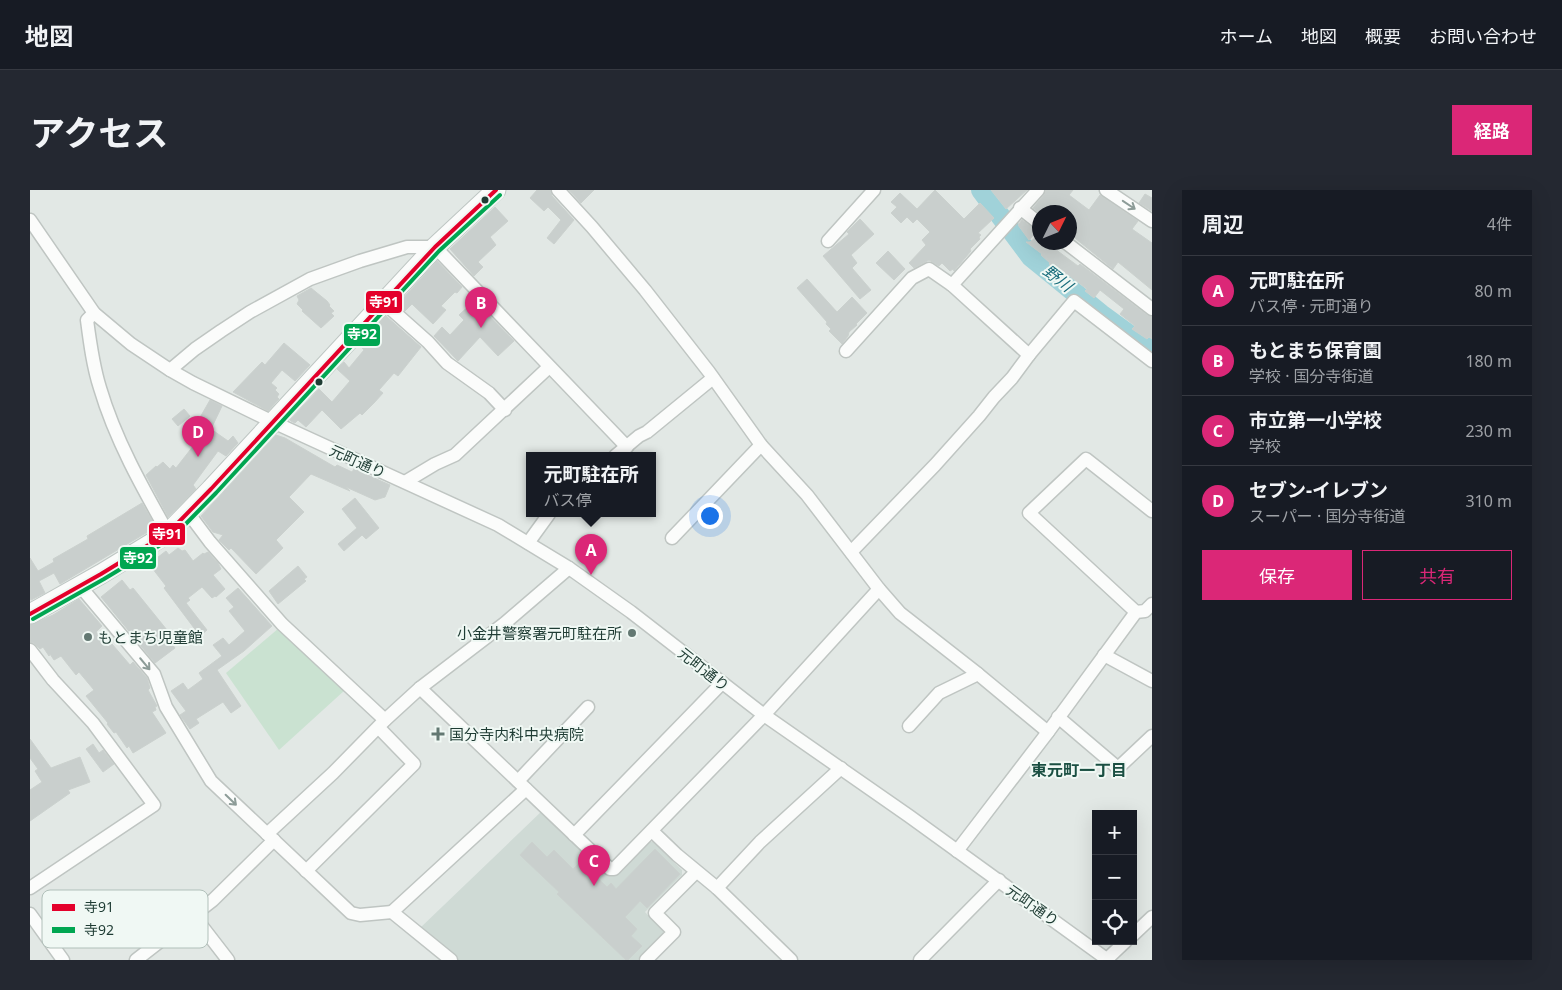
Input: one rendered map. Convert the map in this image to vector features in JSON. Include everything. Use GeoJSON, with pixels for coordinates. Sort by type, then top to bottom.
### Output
{"type":"FeatureCollection","features":[{"type":"Feature","properties":{"kind":"main road"},"geometry":{"type":"LineString","coordinates":[[30,614],[168,533],[189,514],[435,247],[496,190]]}},
{"type":"Feature","properties":{"kind":"street"},"geometry":{"type":"LineString","coordinates":[[558,190],[645,290],[713,378],[761,445],[807,496],[879,589],[900,613],[1048,732]]}},
{"type":"Feature","properties":{"kind":"street"},"geometry":{"type":"LineString","coordinates":[[828,241],[873,190]]}},
{"type":"Feature","properties":{"kind":"street"},"geometry":{"type":"LineString","coordinates":[[952,285],[1006,223],[1038,190]]}},
{"type":"Feature","properties":{"kind":"street"},"geometry":{"type":"LineString","coordinates":[[1106,190],[1152,221]]}},
{"type":"Feature","properties":{"kind":"street"},"geometry":{"type":"LineString","coordinates":[[1020,208],[1032,217]]}},
{"type":"Feature","properties":{"kind":"street","name":"元町通り"},"geometry":{"type":"LineString","coordinates":[[30,220],[94,313],[131,344],[170,370],[273,422],[498,525],[569,568],[631,612],[764,715],[999,880],[1108,960]]}},
{"type":"Feature","properties":{"kind":"street"},"geometry":{"type":"LineString","coordinates":[[170,370],[221,330],[310,279],[407,247],[435,247],[627,447]]}},
{"type":"Feature","properties":{"kind":"street"},"geometry":{"type":"LineString","coordinates":[[1075,250],[1152,309]]}},
{"type":"Feature","properties":{"kind":"street"},"geometry":{"type":"LineString","coordinates":[[846,351],[912,278],[930,269],[952,285],[1029,355]]}},
{"type":"Feature","properties":{"kind":"street"},"geometry":{"type":"LineString","coordinates":[[851,552],[951,448],[1012,378],[1074,301],[1152,361]]}},
{"type":"Feature","properties":{"kind":"street"},"geometry":{"type":"LineString","coordinates":[[383,302],[428,342],[447,363],[489,394],[505,410]]}},
{"type":"Feature","properties":{"kind":"street"},"geometry":{"type":"LineString","coordinates":[[94,313],[87,320],[94,366],[100,390],[119,438],[168,533]]}},
{"type":"Feature","properties":{"kind":"street"},"geometry":{"type":"LineString","coordinates":[[405,482],[435,464],[455,455],[549,367]]}},
{"type":"Feature","properties":{"kind":"street"},"geometry":{"type":"LineString","coordinates":[[620,452],[713,378]]}},
{"type":"Feature","properties":{"kind":"street"},"geometry":{"type":"LineString","coordinates":[[672,538],[761,445]]}},
{"type":"Feature","properties":{"kind":"street"},"geometry":{"type":"LineString","coordinates":[[1136,612],[1029,513],[1086,458],[1152,511]]}},
{"type":"Feature","properties":{"kind":"street"},"geometry":{"type":"LineString","coordinates":[[189,514],[216,549],[282,624],[382,724],[414,764],[306,871]]}},
{"type":"Feature","properties":{"kind":"street"},"geometry":{"type":"LineString","coordinates":[[528,543],[548,517]]}},
{"type":"Feature","properties":{"kind":"street"},"geometry":{"type":"LineString","coordinates":[[208,904],[382,724],[420,688],[505,623],[569,568]]}},
{"type":"Feature","properties":{"kind":"street"},"geometry":{"type":"LineString","coordinates":[[80,586],[154,674],[166,706],[212,781],[351,913],[360,915],[392,912],[522,785],[588,707]]}},
{"type":"Feature","properties":{"kind":"street"},"geometry":{"type":"LineString","coordinates":[[420,688],[610,869],[614,869],[764,715],[879,589]]}},
{"type":"Feature","properties":{"kind":"street"},"geometry":{"type":"LineString","coordinates":[[957,851],[1048,732],[1136,612],[1145,611],[1152,604]]}},
{"type":"Feature","properties":{"kind":"street"},"geometry":{"type":"LineString","coordinates":[[30,650],[53,680],[92,723],[154,805],[30,888]]}},
{"type":"Feature","properties":{"kind":"street"},"geometry":{"type":"LineString","coordinates":[[1104,654],[1152,681]]}},
{"type":"Feature","properties":{"kind":"street"},"geometry":{"type":"LineString","coordinates":[[909,726],[938,694],[978,674]]}},
{"type":"Feature","properties":{"kind":"street"},"geometry":{"type":"LineString","coordinates":[[574,835],[722,683]]}},
{"type":"Feature","properties":{"kind":"street"},"geometry":{"type":"LineString","coordinates":[[1058,717],[1118,768],[1152,736]]}},
{"type":"Feature","properties":{"kind":"street"},"geometry":{"type":"LineString","coordinates":[[717,888],[760,842],[841,768]]}},
{"type":"Feature","properties":{"kind":"street"},"geometry":{"type":"LineString","coordinates":[[652,831],[676,855],[717,888],[791,960]]}},
{"type":"Feature","properties":{"kind":"street"},"geometry":{"type":"LineString","coordinates":[[646,960],[674,932],[655,913],[696,872]]}},
{"type":"Feature","properties":{"kind":"street"},"geometry":{"type":"LineString","coordinates":[[920,960],[999,880]]}},
{"type":"Feature","properties":{"kind":"street"},"geometry":{"type":"LineString","coordinates":[[392,912],[452,960]]}},
{"type":"Feature","properties":{"kind":"street"},"geometry":{"type":"LineString","coordinates":[[30,914],[42,931]]}},
{"type":"Feature","properties":{"kind":"street"},"geometry":{"type":"LineString","coordinates":[[1137,931],[1152,917]]}},
{"type":"Feature","properties":{"kind":"street"},"geometry":{"type":"LineString","coordinates":[[208,934],[228,960]]}},
{"type":"Feature","properties":{"kind":"street"},"geometry":{"type":"LineString","coordinates":[[1108,960],[1122,945]]}},
{"type":"Feature","properties":{"kind":"street"},"geometry":{"type":"LineString","coordinates":[[54,948],[63,960]]}},
{"type":"Feature","properties":{"kind":"street"},"geometry":{"type":"LineString","coordinates":[[136,960],[152,948]]}},
{"type":"Feature","properties":{"kind":"shaded area"},"geometry":{"type":"Polygon","coordinates":[[[543,810],[585,850],[584,855],[605,874],[616,875],[648,842],[653,842],[682,870],[682,875],[645,912],[663,931],[663,934],[638,960],[458,960],[419,929],[543,810]]]}},
{"type":"Feature","properties":{"kind":"green space"},"geometry":{"type":"Polygon","coordinates":[[[279,628],[345,690],[279,750],[226,673],[279,628]]]}},
{"type":"Feature","properties":{"kind":"building"},"geometry":{"type":"Polygon","coordinates":[[[537,190],[550,190],[552,196],[574,220],[554,244],[547,238],[561,220],[548,207],[544,211],[530,198],[537,190]]]}},
{"type":"Feature","properties":{"kind":"building"},"geometry":{"type":"Polygon","coordinates":[[[569,190],[594,190],[581,203],[569,190]]]}},
{"type":"Feature","properties":{"kind":"building"},"geometry":{"type":"Polygon","coordinates":[[[935,190],[964,219],[980,203],[994,218],[978,233],[981,235],[980,239],[954,271],[953,269],[950,271],[942,263],[939,266],[929,260],[914,268],[909,263],[926,245],[922,240],[930,232],[917,219],[913,223],[907,217],[901,223],[891,213],[897,207],[891,202],[900,193],[917,209],[935,190]]]}},
{"type":"Feature","properties":{"kind":"building"},"geometry":{"type":"Polygon","coordinates":[[[991,190],[1027,190],[1006,209],[991,190]]]}},
{"type":"Feature","properties":{"kind":"building"},"geometry":{"type":"Polygon","coordinates":[[[1046,190],[1073,190],[1069,195],[1089,210],[1100,195],[1138,221],[1132,229],[1152,243],[1152,290],[1118,262],[1113,269],[1077,240],[1077,205],[1036,205],[1046,190]]]}},
{"type":"Feature","properties":{"kind":"building"},"geometry":{"type":"Polygon","coordinates":[[[1145,194],[1152,198],[1152,211],[1139,203],[1145,194]]]}},
{"type":"Feature","properties":{"kind":"building"},"geometry":{"type":"Polygon","coordinates":[[[495,207],[508,221],[490,237],[496,245],[478,262],[483,267],[474,276],[450,249],[495,207]]]}},
{"type":"Feature","properties":{"kind":"building"},"geometry":{"type":"Polygon","coordinates":[[[860,219],[874,234],[851,255],[857,263],[852,268],[871,290],[860,299],[823,256],[849,234],[847,232],[860,219]]]}},
{"type":"Feature","properties":{"kind":"building"},"geometry":{"type":"Polygon","coordinates":[[[1022,220],[1032,227],[1032,237],[1029,240],[1018,225],[1022,220]]]}},
{"type":"Feature","properties":{"kind":"building"},"geometry":{"type":"Polygon","coordinates":[[[1037,250],[1056,250],[1078,266],[1080,264],[1152,317],[1152,339],[1149,337],[1147,339],[1132,329],[1135,326],[1120,314],[1124,309],[1100,290],[1094,298],[1085,291],[1087,289],[1068,275],[1066,278],[1049,264],[1037,250]]]}},
{"type":"Feature","properties":{"kind":"building"},"geometry":{"type":"Polygon","coordinates":[[[888,251],[905,269],[894,280],[876,263],[888,251]]]}},
{"type":"Feature","properties":{"kind":"building"},"geometry":{"type":"Polygon","coordinates":[[[437,261],[462,287],[441,306],[446,310],[433,324],[412,304],[405,311],[398,304],[437,261]]]}},
{"type":"Feature","properties":{"kind":"building"},"geometry":{"type":"Polygon","coordinates":[[[807,279],[837,312],[852,297],[867,313],[849,332],[842,344],[829,331],[831,329],[826,324],[827,322],[797,288],[807,279]]]}},
{"type":"Feature","properties":{"kind":"building"},"geometry":{"type":"Polygon","coordinates":[[[311,288],[327,301],[334,311],[331,313],[334,316],[321,328],[297,304],[299,300],[297,296],[311,288]]]}},
{"type":"Feature","properties":{"kind":"building"},"geometry":{"type":"Polygon","coordinates":[[[472,303],[476,306],[478,304],[514,341],[498,356],[480,337],[458,361],[434,336],[442,327],[450,335],[464,320],[459,315],[472,303]]]}},
{"type":"Feature","properties":{"kind":"building"},"geometry":{"type":"Polygon","coordinates":[[[386,316],[421,347],[398,376],[394,373],[379,390],[383,393],[374,403],[362,415],[360,413],[341,429],[322,410],[306,427],[298,420],[295,423],[291,421],[319,389],[332,402],[350,381],[337,369],[344,362],[349,368],[364,350],[359,345],[386,316]]]}},
{"type":"Feature","properties":{"kind":"building"},"geometry":{"type":"Polygon","coordinates":[[[284,343],[310,365],[295,381],[282,370],[271,383],[277,388],[275,390],[279,394],[277,397],[279,399],[268,411],[233,392],[262,362],[265,365],[284,343]]]}},
{"type":"Feature","properties":{"kind":"building"},"geometry":{"type":"Polygon","coordinates":[[[210,400],[222,406],[211,429],[228,441],[233,436],[238,443],[226,456],[218,451],[193,485],[196,489],[168,517],[146,475],[163,462],[170,469],[173,465],[176,468],[194,445],[186,436],[199,422],[210,400]]]}},
{"type":"Feature","properties":{"kind":"building"},"geometry":{"type":"Polygon","coordinates":[[[184,409],[190,416],[178,426],[172,419],[184,409]]]}},
{"type":"Feature","properties":{"kind":"building"},"geometry":{"type":"Polygon","coordinates":[[[276,435],[285,438],[335,467],[337,465],[352,472],[354,469],[390,485],[385,497],[375,500],[311,474],[289,497],[304,512],[276,540],[283,548],[256,574],[231,548],[229,550],[219,540],[223,535],[213,532],[201,516],[276,435]]]}},
{"type":"Feature","properties":{"kind":"building"},"geometry":{"type":"Polygon","coordinates":[[[355,498],[379,528],[366,539],[362,535],[344,551],[338,544],[357,528],[342,509],[355,498]]]}},
{"type":"Feature","properties":{"kind":"building"},"geometry":{"type":"Polygon","coordinates":[[[142,503],[156,527],[60,584],[54,573],[39,581],[45,593],[31,600],[30,558],[38,571],[54,562],[53,559],[88,539],[87,536],[142,503]]]}},
{"type":"Feature","properties":{"kind":"building"},"geometry":{"type":"Polygon","coordinates":[[[178,548],[182,551],[185,550],[193,561],[203,553],[208,552],[221,569],[213,575],[225,589],[212,598],[202,587],[188,598],[190,600],[186,603],[207,630],[200,636],[164,588],[166,586],[149,564],[166,551],[169,555],[178,548]]]}},
{"type":"Feature","properties":{"kind":"building"},"geometry":{"type":"Polygon","coordinates":[[[298,566],[307,577],[304,579],[306,581],[278,604],[269,591],[298,566]]]}},
{"type":"Feature","properties":{"kind":"building"},"geometry":{"type":"Polygon","coordinates":[[[122,580],[130,590],[133,588],[171,635],[167,638],[175,648],[155,663],[101,597],[122,580]]]}},
{"type":"Feature","properties":{"kind":"building"},"geometry":{"type":"Polygon","coordinates":[[[238,588],[272,626],[244,651],[217,670],[241,706],[231,713],[223,702],[196,719],[199,723],[190,729],[180,715],[186,711],[171,691],[183,683],[188,690],[203,679],[199,673],[222,656],[213,645],[223,638],[229,645],[245,631],[229,611],[234,607],[226,598],[238,588]]]}},
{"type":"Feature","properties":{"kind":"building"},"geometry":{"type":"Polygon","coordinates":[[[79,599],[102,626],[96,632],[108,647],[112,644],[130,665],[133,662],[147,678],[150,688],[148,690],[157,706],[155,707],[156,710],[152,712],[166,733],[133,753],[129,746],[127,748],[116,732],[114,733],[86,696],[94,690],[79,672],[76,675],[61,656],[54,660],[43,647],[40,649],[30,642],[30,625],[53,615],[79,599]]]}},
{"type":"Feature","properties":{"kind":"building"},"geometry":{"type":"Polygon","coordinates":[[[30,739],[51,768],[80,757],[90,782],[68,790],[70,793],[30,821],[30,790],[42,782],[35,771],[38,769],[30,758],[30,739]]]}},
{"type":"Feature","properties":{"kind":"building"},"geometry":{"type":"Polygon","coordinates":[[[93,744],[99,753],[103,750],[114,764],[103,772],[86,749],[93,744]]]}},
{"type":"Feature","properties":{"kind":"building"},"geometry":{"type":"Polygon","coordinates":[[[532,842],[547,857],[554,850],[573,869],[583,860],[593,870],[591,872],[607,887],[611,883],[616,889],[655,849],[680,874],[647,908],[640,901],[625,917],[637,929],[631,936],[642,946],[628,960],[557,894],[559,892],[520,855],[532,842]]]}},
{"type":"Feature","properties":{"kind":"waterway","name":"野川"},"geometry":{"type":"LineString","coordinates":[[981,190],[1031,257],[1101,314],[1152,351]]}},
{"type":"Feature","properties":{"kind":"transit line","name":"寺91"},"geometry":{"type":"LineString","coordinates":[[30,614],[168,533],[435,247],[496,190]]}},
{"type":"Feature","properties":{"kind":"transit line","name":"寺92"},"geometry":{"type":"LineString","coordinates":[[33,619],[172,538],[216,493],[439,251],[500,195]]}},
{"type":"Feature","properties":{"kind":"place","name":"もとまち保育園"},"geometry":{"type":"Point","coordinates":[481,328]}},
{"type":"Feature","properties":{"kind":"place","name":"セブン-イレブン"},"geometry":{"type":"Point","coordinates":[198,457]}},
{"type":"Feature","properties":{"kind":"place","name":"元町駐在所"},"geometry":{"type":"Point","coordinates":[591,575]}},
{"type":"Feature","properties":{"kind":"place","name":"小金井警察署元町駐在所"},"geometry":{"type":"Point","coordinates":[632,633]}},
{"type":"Feature","properties":{"kind":"place","name":"もとまち児童館"},"geometry":{"type":"Point","coordinates":[88,637]}},
{"type":"Feature","properties":{"kind":"place","name":"国分寺内科中央病院"},"geometry":{"type":"Point","coordinates":[438,734]}},
{"type":"Feature","properties":{"kind":"place","name":"市立第一小学校"},"geometry":{"type":"Point","coordinates":[594,886]}},
{"type":"Feature","properties":{"kind":"district","name":"東元町一丁目"},"geometry":{"type":"Point","coordinates":[1079,770]}}]}
